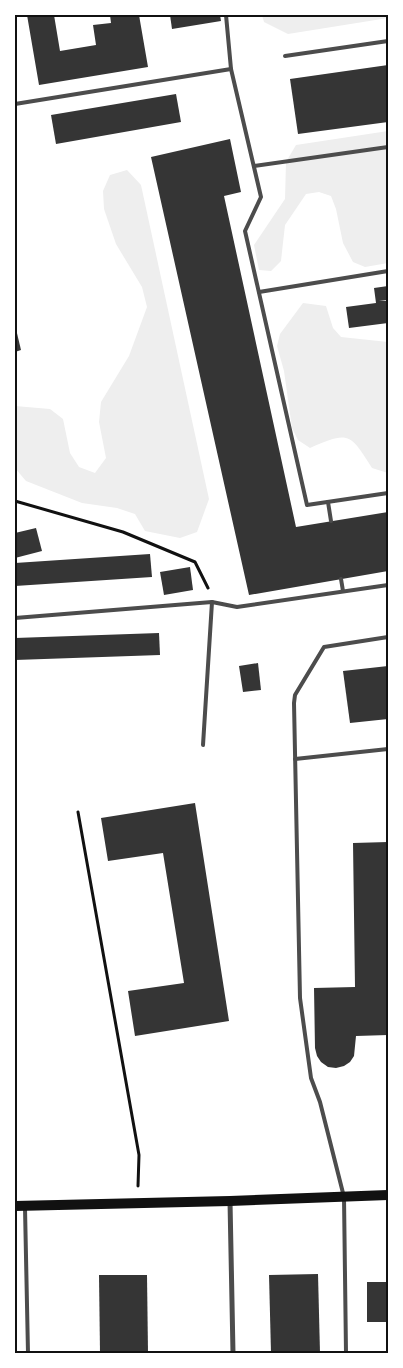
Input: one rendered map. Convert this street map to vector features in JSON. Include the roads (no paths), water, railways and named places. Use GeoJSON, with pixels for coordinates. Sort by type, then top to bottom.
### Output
{"type":"FeatureCollection","features":[{"type":"Feature","properties":{"kind":"main road"},"geometry":{"type":"LineString","coordinates":[[20,1206],[388,1195]]}},
{"type":"Feature","properties":{"kind":"street"},"geometry":{"type":"LineString","coordinates":[[230,1201],[233,1353]]}},
{"type":"Feature","properties":{"kind":"lane"},"geometry":{"type":"LineString","coordinates":[[226,15],[231,69],[261,197],[245,231],[307,505],[388,494]]}},
{"type":"Feature","properties":{"kind":"lane"},"geometry":{"type":"LineString","coordinates":[[285,56],[388,41]]}},
{"type":"Feature","properties":{"kind":"lane"},"geometry":{"type":"LineString","coordinates":[[15,104],[231,69]]}},
{"type":"Feature","properties":{"kind":"lane"},"geometry":{"type":"LineString","coordinates":[[254,166],[388,148]]}},
{"type":"Feature","properties":{"kind":"lane"},"geometry":{"type":"LineString","coordinates":[[259,292],[388,270]]}},
{"type":"Feature","properties":{"kind":"lane"},"geometry":{"type":"LineString","coordinates":[[328,502],[331,521]]}},
{"type":"Feature","properties":{"kind":"lane"},"geometry":{"type":"LineString","coordinates":[[341,579],[343,591]]}},
{"type":"Feature","properties":{"kind":"lane"},"geometry":{"type":"LineString","coordinates":[[15,618],[214,602],[238,607],[388,585]]}},
{"type":"Feature","properties":{"kind":"lane"},"geometry":{"type":"LineString","coordinates":[[203,744],[214,602]]}},
{"type":"Feature","properties":{"kind":"lane"},"geometry":{"type":"LineString","coordinates":[[346,1353],[344,1197],[320,1102],[311,1078],[300,998],[294,703],[295,695],[324,648],[388,637]]}},
{"type":"Feature","properties":{"kind":"lane"},"geometry":{"type":"LineString","coordinates":[[295,759],[388,749]]}},
{"type":"Feature","properties":{"kind":"lane"},"geometry":{"type":"LineString","coordinates":[[20,1206],[28,1353]]}}]}
